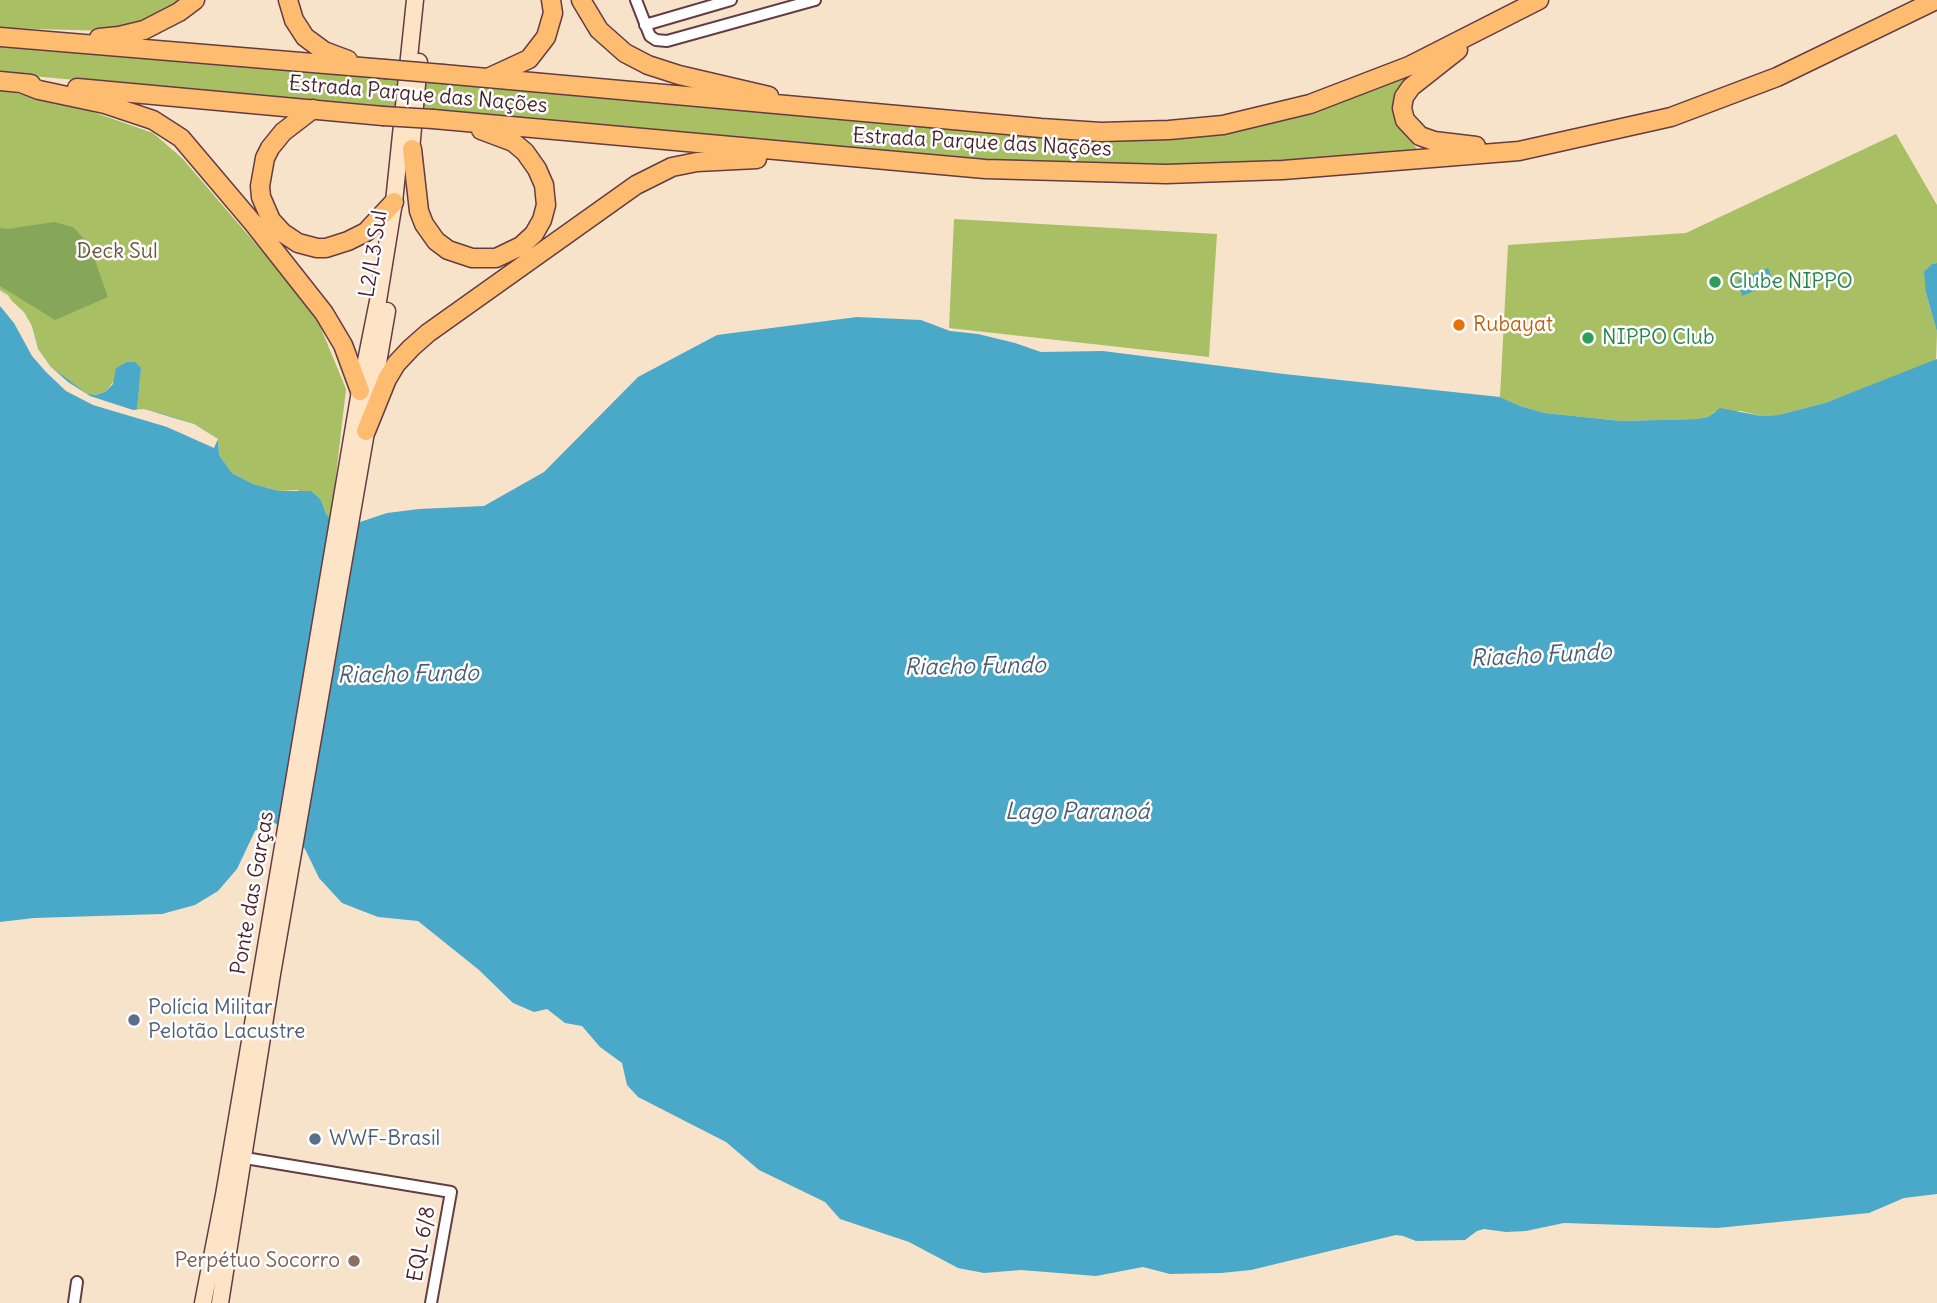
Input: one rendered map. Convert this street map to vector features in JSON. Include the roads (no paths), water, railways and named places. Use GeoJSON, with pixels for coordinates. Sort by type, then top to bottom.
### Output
{"type":"FeatureCollection","features":[{"type":"Feature","properties":{"kind":"highway"},"geometry":{"type":"LineString","coordinates":[[37,41],[118,36],[144,30],[179,12],[195,0]]}},
{"type":"Feature","properties":{"kind":"highway"},"geometry":{"type":"LineString","coordinates":[[288,0],[299,29],[313,44],[336,56],[378,68]]}},
{"type":"Feature","properties":{"kind":"highway"},"geometry":{"type":"LineString","coordinates":[[486,78],[529,59],[546,37],[553,13],[551,0]]}},
{"type":"Feature","properties":{"kind":"highway"},"geometry":{"type":"LineString","coordinates":[[581,0],[598,30],[612,44],[648,65],[802,108]]}},
{"type":"Feature","properties":{"kind":"highway","name":"Estrada Parque das Nações"},"geometry":{"type":"LineString","coordinates":[[0,37],[1101,132],[1223,125],[1310,104],[1381,78],[1539,0]]}},
{"type":"Feature","properties":{"kind":"highway","name":"Estrada Parque das Nações"},"geometry":{"type":"LineString","coordinates":[[0,81],[985,169],[1166,174],[1283,170],[1519,151],[1658,121],[1777,77],[1936,0]]}},
{"type":"Feature","properties":{"kind":"highway"},"geometry":{"type":"LineString","coordinates":[[1489,26],[1411,87],[1404,97],[1402,108],[1405,120],[1420,136],[1434,141],[1519,151]]}},
{"type":"Feature","properties":{"kind":"highway"},"geometry":{"type":"LineString","coordinates":[[21,83],[39,90],[105,104],[153,120],[181,138],[324,313],[343,345],[360,391]]}},
{"type":"Feature","properties":{"kind":"highway"},"geometry":{"type":"LineString","coordinates":[[313,109],[283,132],[265,158],[260,186],[261,197],[271,220],[283,233],[298,243],[326,248],[366,232],[394,202]]}},
{"type":"Feature","properties":{"kind":"highway"},"geometry":{"type":"LineString","coordinates":[[412,149],[419,211],[436,241],[448,250],[472,258],[496,258],[520,246],[534,234],[546,205],[544,185],[525,152],[497,134],[438,119]]}},
{"type":"Feature","properties":{"kind":"highway"},"geometry":{"type":"LineString","coordinates":[[366,431],[396,364],[428,332],[655,174],[697,162],[827,156]]}},
{"type":"Feature","properties":{"kind":"main road","name":"L2/L3 Sul"},"geometry":{"type":"LineString","coordinates":[[345,489],[394,202],[415,0]]}},
{"type":"Feature","properties":{"kind":"main road","name":"L2/L3 Sul"},"geometry":{"type":"LineString","coordinates":[[353,512],[412,149],[425,0]]}},
{"type":"Feature","properties":{"kind":"main road","name":"Ponte das Garças"},"geometry":{"type":"LineString","coordinates":[[220,1303],[245,1158],[283,876],[345,489]]}},
{"type":"Feature","properties":{"kind":"main road","name":"Ponte das Garças"},"geometry":{"type":"LineString","coordinates":[[203,1303],[353,512]]}},
{"type":"Feature","properties":{"kind":"street"},"geometry":{"type":"LineString","coordinates":[[636,0],[650,36],[656,40],[667,41],[788,4],[815,0]]}},
{"type":"Feature","properties":{"kind":"street"},"geometry":{"type":"LineString","coordinates":[[645,25],[731,0]]}},
{"type":"Feature","properties":{"kind":"street","name":"EQL 6/8"},"geometry":{"type":"LineString","coordinates":[[245,1158],[451,1192],[431,1303]]}},
{"type":"Feature","properties":{"kind":"street"},"geometry":{"type":"LineString","coordinates":[[74,1303],[77,1282]]}},
{"type":"Feature","properties":{"kind":"water"},"geometry":{"type":"Polygon","coordinates":[[[1937,263],[1937,332],[1926,293],[1924,272],[1937,263]]]}},
{"type":"Feature","properties":{"kind":"water"},"geometry":{"type":"Polygon","coordinates":[[[1768,268],[1774,283],[1742,296],[1738,280],[1768,268]]]}},
{"type":"Feature","properties":{"kind":"water","name":"Lago Paranoá"},"geometry":{"type":"Polygon","coordinates":[[[0,290],[24,312],[32,326],[38,349],[50,366],[87,394],[105,392],[113,384],[116,368],[127,362],[135,362],[141,368],[137,410],[144,409],[194,424],[218,439],[219,455],[232,473],[253,484],[279,491],[311,491],[321,500],[331,519],[360,522],[387,513],[484,506],[544,472],[638,377],[717,335],[857,317],[921,320],[950,331],[978,334],[1041,352],[1103,351],[1500,397],[1545,413],[1621,421],[1697,419],[1708,417],[1720,408],[1761,416],[1778,415],[1825,403],[1937,359],[1937,1194],[1904,1198],[1869,1213],[1717,1228],[1564,1223],[1526,1231],[1484,1229],[1465,1240],[1416,1241],[1396,1235],[1251,1270],[1221,1273],[1170,1274],[1143,1267],[1096,1276],[1021,1270],[984,1273],[958,1268],[909,1242],[840,1219],[825,1202],[759,1170],[726,1142],[638,1097],[627,1085],[622,1063],[600,1047],[582,1026],[565,1023],[547,1009],[534,1012],[513,1003],[479,970],[418,921],[378,917],[342,903],[319,878],[305,849],[275,823],[265,824],[255,831],[237,869],[218,891],[195,905],[162,914],[34,918],[0,922],[0,290]]]}},
{"type":"Feature","properties":{"kind":"place","name":"Clube NIPPO"},"geometry":{"type":"Point","coordinates":[1715,282]}},
{"type":"Feature","properties":{"kind":"place","name":"Rubayat"},"geometry":{"type":"Point","coordinates":[1459,325]}},
{"type":"Feature","properties":{"kind":"place","name":"NIPPO Club"},"geometry":{"type":"Point","coordinates":[1588,338]}},
{"type":"Feature","properties":{"kind":"place","name":"Polícia Militar Pelotão Lacustre"},"geometry":{"type":"Point","coordinates":[134,1020]}},
{"type":"Feature","properties":{"kind":"place","name":"WWF-Brasil"},"geometry":{"type":"Point","coordinates":[315,1139]}},
{"type":"Feature","properties":{"kind":"place","name":"Perpétuo Socorro"},"geometry":{"type":"Point","coordinates":[354,1261]}},
{"type":"Feature","properties":{"kind":"park label","name":"Deck Sul"},"geometry":{"type":"Point","coordinates":[117,252]}},
{"type":"Feature","properties":{"kind":"water label","name":"Riacho Fundo"},"geometry":{"type":"Point","coordinates":[1541,656]}},
{"type":"Feature","properties":{"kind":"water label","name":"Riacho Fundo"},"geometry":{"type":"Point","coordinates":[975,667]}},
{"type":"Feature","properties":{"kind":"water label","name":"Riacho Fundo"},"geometry":{"type":"Point","coordinates":[408,675]}}]}
